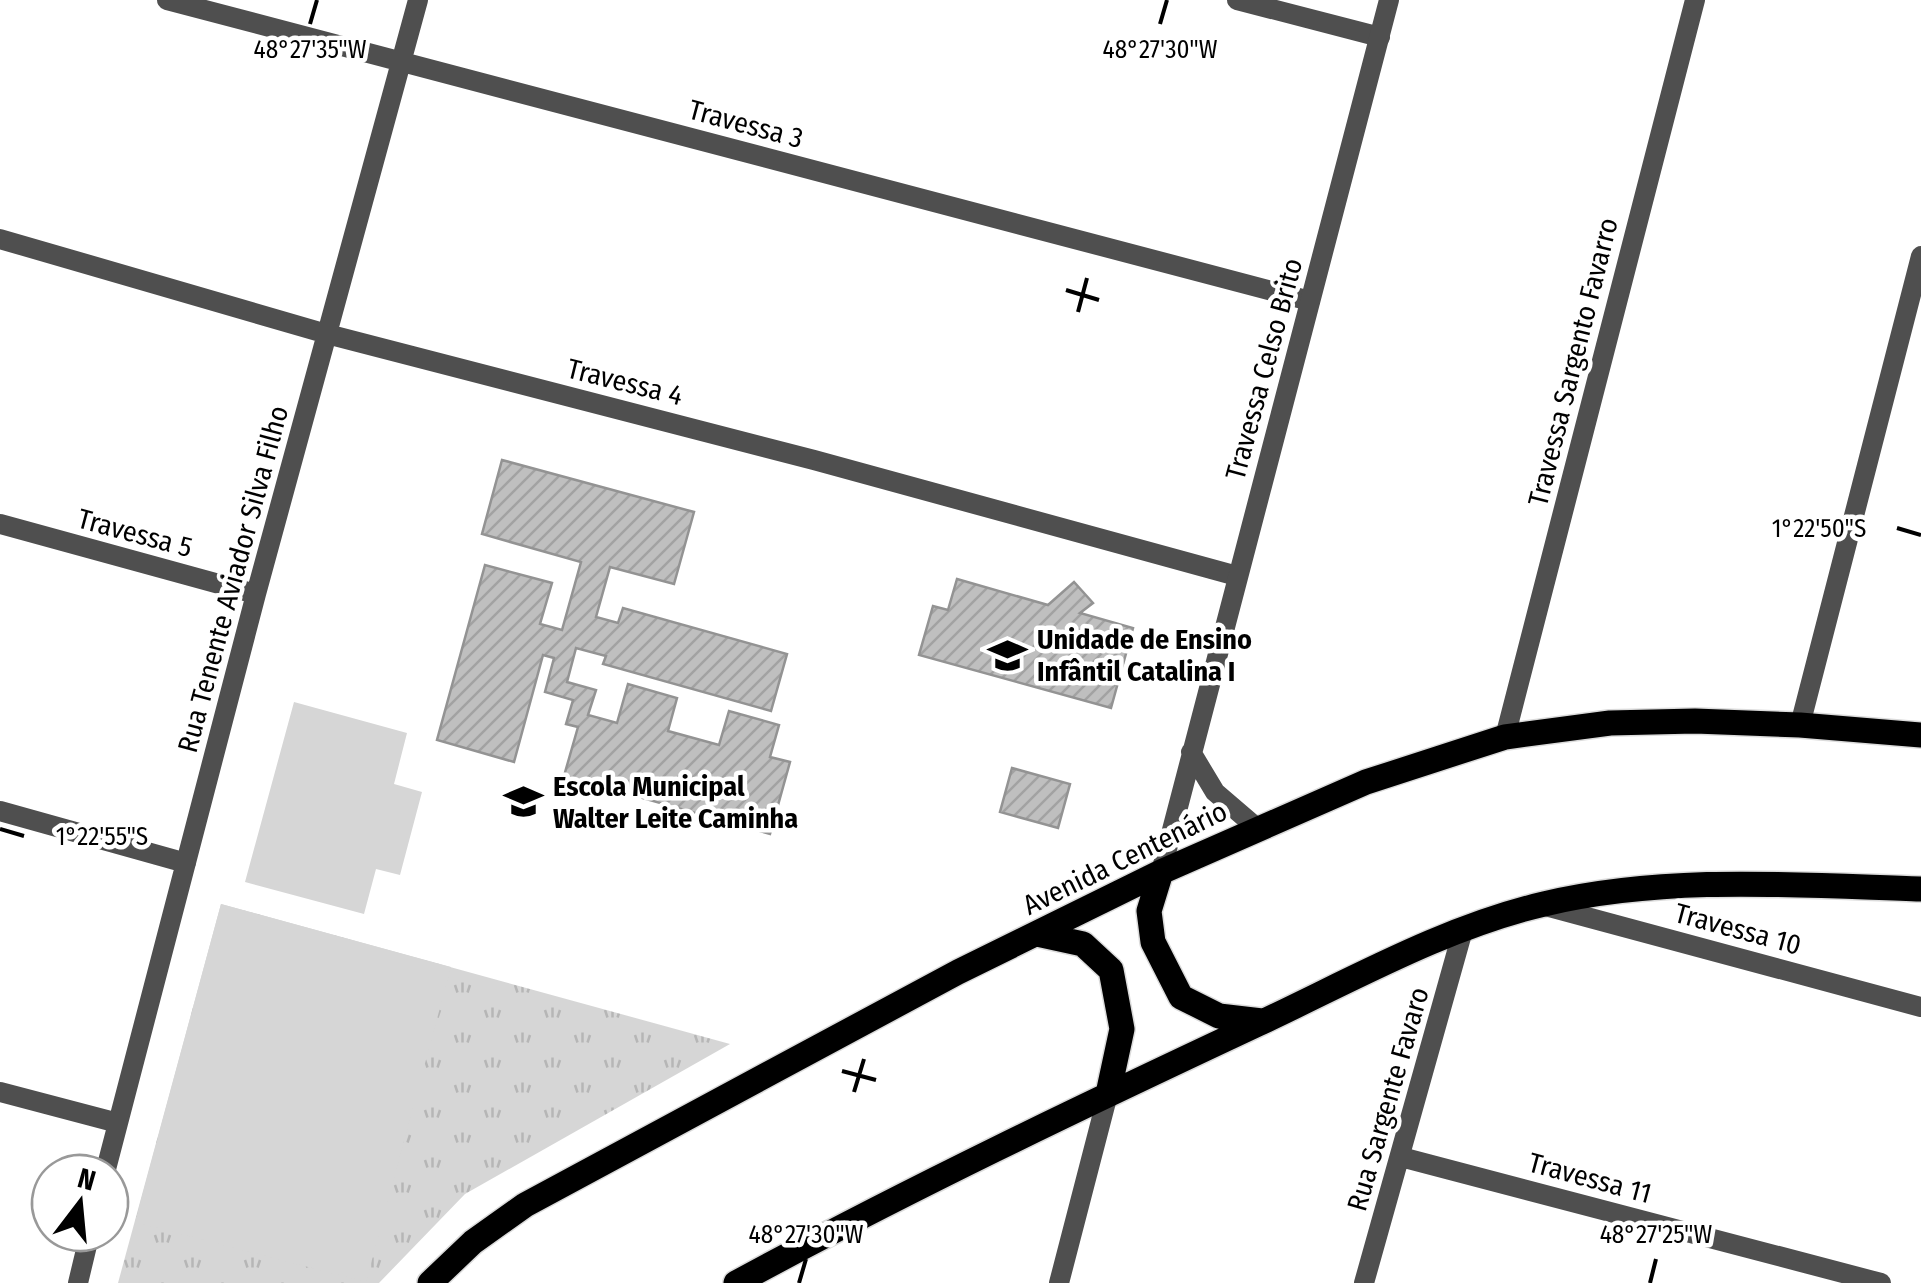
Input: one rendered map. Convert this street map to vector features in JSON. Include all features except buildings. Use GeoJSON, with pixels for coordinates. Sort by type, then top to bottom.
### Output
{"type":"FeatureCollection","features":[{"type":"Feature","properties":{"kind":"main road","name":"Avenida Centenário"},"geometry":{"type":"LineString","coordinates":[[430,1283],[473,1242],[525,1204],[958,972],[1160,872],[1366,782],[1505,738],[1610,723],[1800,725],[1921,736]]}},
{"type":"Feature","properties":{"kind":"main road"},"geometry":{"type":"LineString","coordinates":[[1160,872],[1149,911],[1153,942],[1181,997],[1219,1016],[1263,1022]]}},
{"type":"Feature","properties":{"kind":"main road"},"geometry":{"type":"LineString","coordinates":[[738,1282],[1108,1094],[1463,930],[1540,904],[1636,889],[1708,884],[1921,890]]}},
{"type":"Feature","properties":{"kind":"main road"},"geometry":{"type":"LineString","coordinates":[[1037,934],[1084,944],[1111,970],[1122,1029],[1108,1094]]}},
{"type":"Feature","properties":{"kind":"street","name":"Travessa 3"},"geometry":{"type":"LineString","coordinates":[[168,0],[1310,301]]}},
{"type":"Feature","properties":{"kind":"street","name":"Rua Tenente Aviador Silva Filho"},"geometry":{"type":"LineString","coordinates":[[111,1153],[256,594],[418,0]]}},
{"type":"Feature","properties":{"kind":"street"},"geometry":{"type":"LineString","coordinates":[[1238,0],[1380,37]]}},
{"type":"Feature","properties":{"kind":"street","name":"Travessa Celso Brito"},"geometry":{"type":"LineString","coordinates":[[1160,872],[1390,0]]}},
{"type":"Feature","properties":{"kind":"street","name":"Travessa Sargento Favarro"},"geometry":{"type":"LineString","coordinates":[[1505,738],[1695,0]]}},
{"type":"Feature","properties":{"kind":"street","name":"Travessa 4"},"geometry":{"type":"LineString","coordinates":[[0,239],[326,334],[814,460],[1238,576]]}},
{"type":"Feature","properties":{"kind":"street"},"geometry":{"type":"LineString","coordinates":[[1800,725],[1921,256]]}},
{"type":"Feature","properties":{"kind":"street","name":"Travessa 5"},"geometry":{"type":"LineString","coordinates":[[0,524],[256,594]]}},
{"type":"Feature","properties":{"kind":"street"},"geometry":{"type":"LineString","coordinates":[[1190,752],[1215,792],[1258,828]]}},
{"type":"Feature","properties":{"kind":"street"},"geometry":{"type":"LineString","coordinates":[[0,812],[186,863]]}},
{"type":"Feature","properties":{"kind":"street","name":"Travessa 10"},"geometry":{"type":"LineString","coordinates":[[1540,904],[1921,1007]]}},
{"type":"Feature","properties":{"kind":"street","name":"Rua Sargente Favaro"},"geometry":{"type":"LineString","coordinates":[[1364,1283],[1463,930]]}},
{"type":"Feature","properties":{"kind":"street"},"geometry":{"type":"LineString","coordinates":[[0,1092],[118,1123]]}},
{"type":"Feature","properties":{"kind":"street"},"geometry":{"type":"LineString","coordinates":[[1059,1283],[1108,1094]]}},
{"type":"Feature","properties":{"kind":"street","name":"Travessa 11"},"geometry":{"type":"LineString","coordinates":[[1402,1156],[1881,1283]]}},
{"type":"Feature","properties":{"kind":"street"},"geometry":{"type":"LineString","coordinates":[[78,1283],[85,1253]]}},
{"type":"Feature","properties":{"kind":"green space"},"geometry":{"type":"Polygon","coordinates":[[[294,702],[407,733],[394,784],[422,792],[400,875],[376,869],[364,914],[245,882],[294,702]]]}},
{"type":"Feature","properties":{"kind":"green space"},"geometry":{"type":"Polygon","coordinates":[[[221,904],[730,1044],[465,1194],[379,1283],[118,1283],[126,1253],[130,1253],[130,1239],[221,904]]]}},
{"type":"Feature","properties":{"kind":"green space"},"geometry":{"type":"Polygon","coordinates":[[[221,904],[451,967],[366,1282],[135,1222],[221,904]]]}},
{"type":"Feature","properties":{"kind":"place","name":"Unidade de Ensino Infântil Catalina I"},"geometry":{"type":"Point","coordinates":[1007,655]}},
{"type":"Feature","properties":{"kind":"place","name":"Escola Municipal Walter Leite Caminha"},"geometry":{"type":"Point","coordinates":[523,802]}}]}
